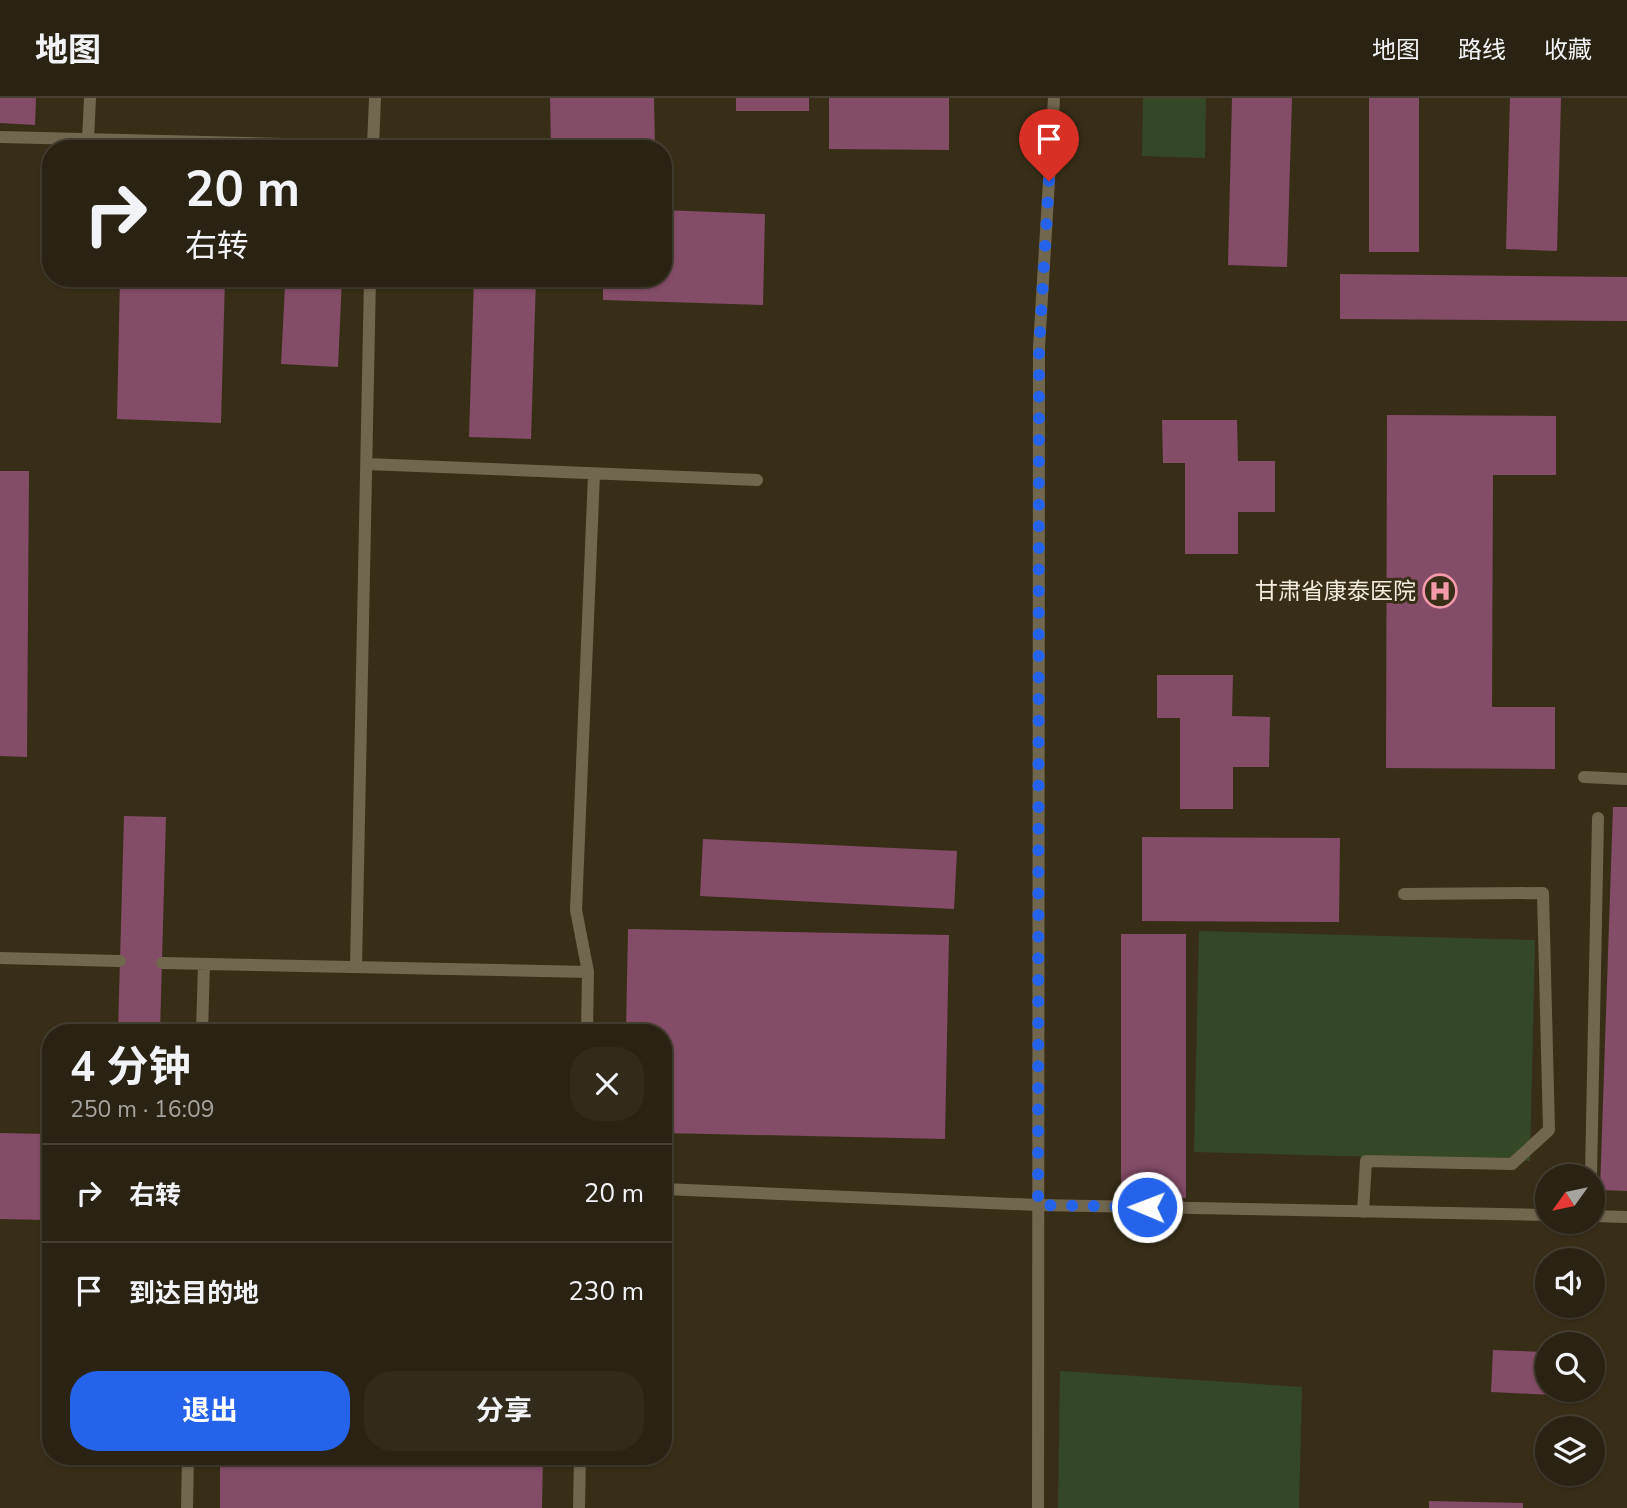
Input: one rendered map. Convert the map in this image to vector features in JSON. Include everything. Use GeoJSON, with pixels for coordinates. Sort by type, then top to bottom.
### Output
{"type":"FeatureCollection","features":[{"type":"Feature","properties":{"kind":"lane"},"geometry":{"type":"LineString","coordinates":[[88,139],[89,98]]}},
{"type":"Feature","properties":{"kind":"lane"},"geometry":{"type":"LineString","coordinates":[[373,140],[375,98]]}},
{"type":"Feature","properties":{"kind":"lane"},"geometry":{"type":"LineString","coordinates":[[1038,1508],[1039,348],[1054,98]]}},
{"type":"Feature","properties":{"kind":"lane"},"geometry":{"type":"LineString","coordinates":[[0,137],[124,140]]}},
{"type":"Feature","properties":{"kind":"lane"},"geometry":{"type":"LineString","coordinates":[[356,967],[370,287]]}},
{"type":"Feature","properties":{"kind":"lane"},"geometry":{"type":"LineString","coordinates":[[367,464],[757,480]]}},
{"type":"Feature","properties":{"kind":"lane"},"geometry":{"type":"LineString","coordinates":[[587,1024],[588,972],[576,911],[594,474]]}},
{"type":"Feature","properties":{"kind":"lane"},"geometry":{"type":"LineString","coordinates":[[1584,777],[1627,779]]}},
{"type":"Feature","properties":{"kind":"lane"},"geometry":{"type":"LineString","coordinates":[[1591,1164],[1598,818]]}},
{"type":"Feature","properties":{"kind":"lane"},"geometry":{"type":"LineString","coordinates":[[1363,1212],[1366,1161],[1511,1164],[1549,1130],[1543,893],[1404,894]]}},
{"type":"Feature","properties":{"kind":"lane"},"geometry":{"type":"LineString","coordinates":[[0,958],[120,961]]}},
{"type":"Feature","properties":{"kind":"lane"},"geometry":{"type":"LineString","coordinates":[[162,963],[588,972]]}},
{"type":"Feature","properties":{"kind":"lane"},"geometry":{"type":"LineString","coordinates":[[202,1024],[204,964]]}},
{"type":"Feature","properties":{"kind":"lane"},"geometry":{"type":"LineString","coordinates":[[672,1189],[1038,1205],[1535,1216]]}},
{"type":"Feature","properties":{"kind":"lane"},"geometry":{"type":"LineString","coordinates":[[1605,1216],[1627,1217]]}},
{"type":"Feature","properties":{"kind":"lane"},"geometry":{"type":"LineString","coordinates":[[187,1508],[188,1465]]}},
{"type":"Feature","properties":{"kind":"lane"},"geometry":{"type":"LineString","coordinates":[[579,1508],[580,1465]]}},
{"type":"Feature","properties":{"kind":"green space"},"geometry":{"type":"Polygon","coordinates":[[[1143,98],[1206,98],[1205,158],[1142,156],[1143,98]]]}},
{"type":"Feature","properties":{"kind":"green space"},"geometry":{"type":"Polygon","coordinates":[[[1199,931],[1535,940],[1530,1161],[1194,1152],[1199,931]]]}},
{"type":"Feature","properties":{"kind":"green space"},"geometry":{"type":"Polygon","coordinates":[[[1060,1371],[1302,1387],[1299,1508],[1058,1508],[1060,1371]]]}},
{"type":"Feature","properties":{"kind":"building"},"geometry":{"type":"Polygon","coordinates":[[[0,98],[36,98],[35,125],[0,123],[0,98]]]}},
{"type":"Feature","properties":{"kind":"building"},"geometry":{"type":"Polygon","coordinates":[[[550,98],[654,98],[655,140],[551,140],[550,98]]]}},
{"type":"Feature","properties":{"kind":"building"},"geometry":{"type":"Polygon","coordinates":[[[736,98],[809,98],[809,111],[736,111],[736,98]]]}},
{"type":"Feature","properties":{"kind":"building"},"geometry":{"type":"Polygon","coordinates":[[[829,98],[949,98],[949,150],[829,149],[829,98]]]}},
{"type":"Feature","properties":{"kind":"building"},"geometry":{"type":"Polygon","coordinates":[[[1232,98],[1292,98],[1287,267],[1228,265],[1232,98]]]}},
{"type":"Feature","properties":{"kind":"building"},"geometry":{"type":"Polygon","coordinates":[[[1369,98],[1419,98],[1419,252],[1369,252],[1369,98]]]}},
{"type":"Feature","properties":{"kind":"building"},"geometry":{"type":"Polygon","coordinates":[[[1510,98],[1561,98],[1557,251],[1506,249],[1510,98]]]}},
{"type":"Feature","properties":{"kind":"building"},"geometry":{"type":"Polygon","coordinates":[[[672,210],[765,214],[763,305],[603,300],[603,287],[672,287],[672,210]]]}},
{"type":"Feature","properties":{"kind":"building"},"geometry":{"type":"Polygon","coordinates":[[[1340,274],[1627,277],[1627,321],[1340,319],[1340,274]]]}},
{"type":"Feature","properties":{"kind":"building"},"geometry":{"type":"Polygon","coordinates":[[[120,287],[225,287],[221,423],[117,419],[120,287]]]}},
{"type":"Feature","properties":{"kind":"building"},"geometry":{"type":"Polygon","coordinates":[[[285,287],[342,287],[338,367],[281,364],[285,287]]]}},
{"type":"Feature","properties":{"kind":"building"},"geometry":{"type":"Polygon","coordinates":[[[474,287],[536,287],[531,439],[469,437],[474,287]]]}},
{"type":"Feature","properties":{"kind":"building","name":"甘肃省康泰医院"},"geometry":{"type":"Polygon","coordinates":[[[1387,415],[1556,416],[1556,475],[1493,475],[1492,707],[1555,707],[1555,769],[1386,768],[1387,415]]]}},
{"type":"Feature","properties":{"kind":"building"},"geometry":{"type":"Polygon","coordinates":[[[1162,420],[1237,420],[1238,461],[1275,461],[1275,512],[1238,512],[1238,554],[1185,554],[1185,463],[1163,463],[1162,420]]]}},
{"type":"Feature","properties":{"kind":"building"},"geometry":{"type":"Polygon","coordinates":[[[0,471],[29,471],[27,757],[0,756],[0,471]]]}},
{"type":"Feature","properties":{"kind":"building"},"geometry":{"type":"Polygon","coordinates":[[[1157,675],[1233,675],[1232,716],[1270,717],[1269,767],[1233,767],[1233,809],[1180,809],[1180,718],[1157,718],[1157,675]]]}},
{"type":"Feature","properties":{"kind":"building"},"geometry":{"type":"Polygon","coordinates":[[[1613,807],[1627,807],[1627,1191],[1605,1190],[1605,1164],[1601,1164],[1613,807]]]}},
{"type":"Feature","properties":{"kind":"building"},"geometry":{"type":"Polygon","coordinates":[[[124,816],[166,817],[160,1024],[118,1024],[124,816]]]}},
{"type":"Feature","properties":{"kind":"building"},"geometry":{"type":"Polygon","coordinates":[[[1142,837],[1340,838],[1339,922],[1142,921],[1142,837]]]}},
{"type":"Feature","properties":{"kind":"building"},"geometry":{"type":"Polygon","coordinates":[[[703,839],[957,851],[954,909],[700,896],[703,839]]]}},
{"type":"Feature","properties":{"kind":"building"},"geometry":{"type":"Polygon","coordinates":[[[628,929],[949,935],[945,1139],[672,1133],[672,1024],[626,1024],[628,929]]]}},
{"type":"Feature","properties":{"kind":"building"},"geometry":{"type":"Polygon","coordinates":[[[1121,934],[1186,934],[1186,1198],[1121,1198],[1121,934]]]}},
{"type":"Feature","properties":{"kind":"building"},"geometry":{"type":"Polygon","coordinates":[[[0,1133],[42,1134],[42,1220],[0,1219],[0,1133]]]}},
{"type":"Feature","properties":{"kind":"building"},"geometry":{"type":"Polygon","coordinates":[[[1493,1350],[1535,1352],[1535,1394],[1491,1392],[1493,1350]]]}},
{"type":"Feature","properties":{"kind":"building"},"geometry":{"type":"Polygon","coordinates":[[[220,1465],[543,1465],[542,1508],[220,1508],[220,1465]]]}},
{"type":"Feature","properties":{"kind":"building"},"geometry":{"type":"Polygon","coordinates":[[[1429,1501],[1523,1503],[1523,1508],[1429,1508],[1429,1501]]]}},
{"type":"Feature","properties":{"kind":"place","name":"甘肃省康泰医院"},"geometry":{"type":"Point","coordinates":[1440,591]}},
{"type":"Feature","properties":{"kind":"route"},"geometry":{"type":"LineString","coordinates":[[1049,181],[1039,348],[1038,1205],[1147,1207]]}}]}
